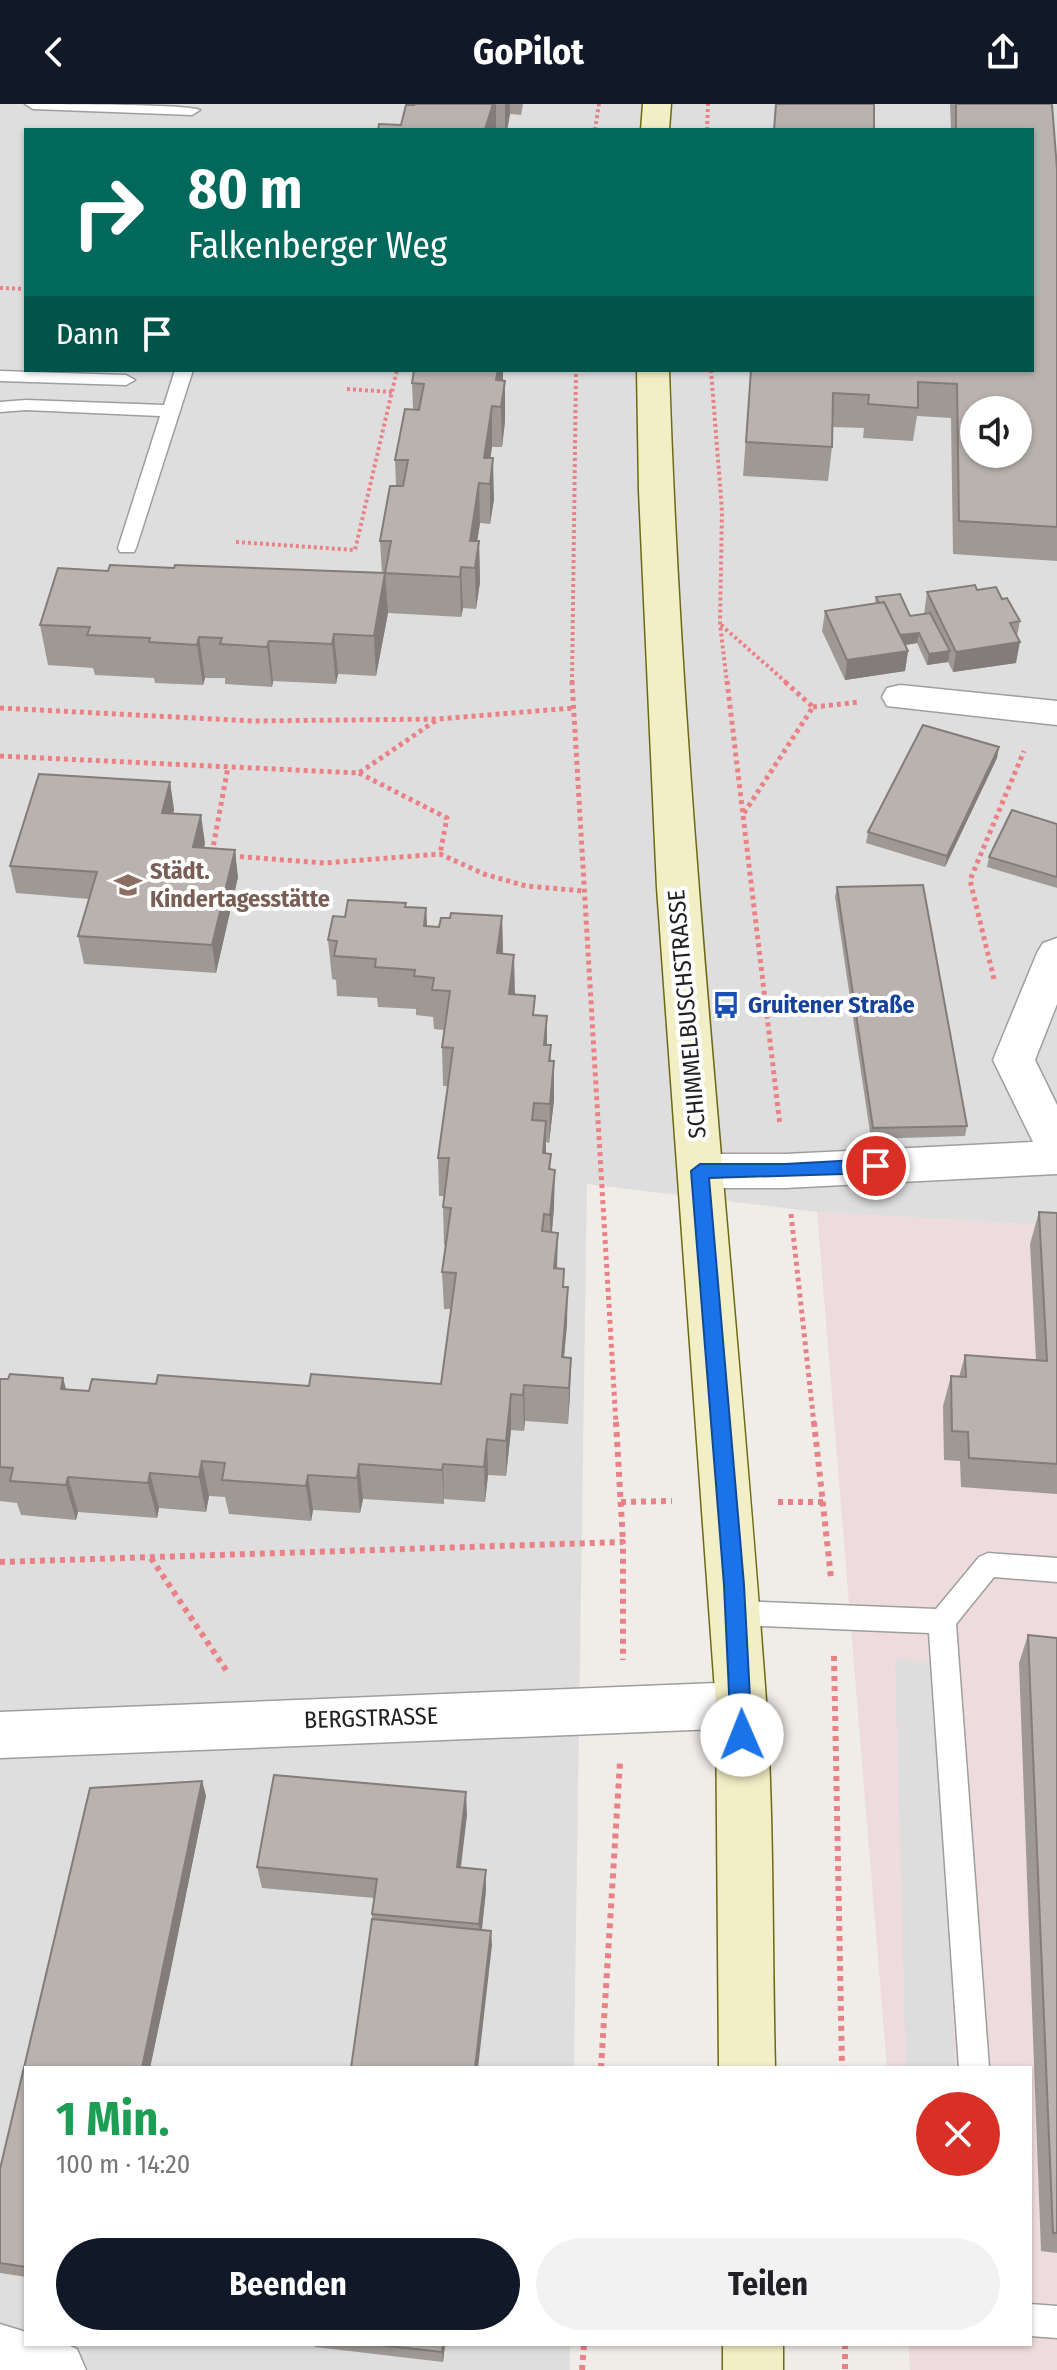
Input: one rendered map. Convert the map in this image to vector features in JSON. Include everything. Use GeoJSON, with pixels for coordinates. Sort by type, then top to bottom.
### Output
{"type":"FeatureCollection","features":[{"type":"Feature","properties":{"kind":"main road"},"geometry":{"type":"LineString","coordinates":[[655,128],[657,104]]}},
{"type":"Feature","properties":{"kind":"main road","name":"SCHIMMELBUSCHSTRASSE"},"geometry":{"type":"LineString","coordinates":[[653,372],[656,491],[677,888],[741,1705]]}},
{"type":"Feature","properties":{"kind":"main road"},"geometry":{"type":"LineString","coordinates":[[741,1705],[747,2066]]}},
{"type":"Feature","properties":{"kind":"main road"},"geometry":{"type":"LineString","coordinates":[[753,2346],[753,2370]]}},
{"type":"Feature","properties":{"kind":"street"},"geometry":{"type":"LineString","coordinates":[[900,697],[1049,711]]}},
{"type":"Feature","properties":{"kind":"street"},"geometry":{"type":"LineString","coordinates":[[1057,953],[1014,1060],[1057,1148]]}},
{"type":"Feature","properties":{"kind":"street"},"geometry":{"type":"LineString","coordinates":[[700,1171],[785,1171],[1057,1157]]}},
{"type":"Feature","properties":{"kind":"street","name":"BERGSTRASSE"},"geometry":{"type":"LineString","coordinates":[[0,1735],[623,1707],[741,1705]]}},
{"type":"Feature","properties":{"kind":"street"},"geometry":{"type":"LineString","coordinates":[[0,2354],[56,2370]]}},
{"type":"Feature","properties":{"kind":"lane"},"geometry":{"type":"LineString","coordinates":[[33,104],[192,110]]}},
{"type":"Feature","properties":{"kind":"lane"},"geometry":{"type":"LineString","coordinates":[[127,548],[183,372]]}},
{"type":"Feature","properties":{"kind":"lane"},"geometry":{"type":"LineString","coordinates":[[0,376],[126,380]]}},
{"type":"Feature","properties":{"kind":"lane"},"geometry":{"type":"LineString","coordinates":[[0,407],[26,405],[170,411]]}},
{"type":"Feature","properties":{"kind":"lane"},"geometry":{"type":"LineString","coordinates":[[974,2066],[942,1621],[988,1565],[1057,1570]]}},
{"type":"Feature","properties":{"kind":"lane"},"geometry":{"type":"LineString","coordinates":[[736,1613],[942,1621]]}},
{"type":"Feature","properties":{"kind":"lane"},"geometry":{"type":"LineString","coordinates":[[1032,2320],[1057,2322]]}},
{"type":"Feature","properties":{"kind":"path"},"geometry":{"type":"LineString","coordinates":[[595,128],[599,104]]}},
{"type":"Feature","properties":{"kind":"path"},"geometry":{"type":"LineString","coordinates":[[707,128],[708,104]]}},
{"type":"Feature","properties":{"kind":"path"},"geometry":{"type":"LineString","coordinates":[[0,288],[24,289]]}},
{"type":"Feature","properties":{"kind":"path"},"geometry":{"type":"LineString","coordinates":[[236,542],[355,550],[397,372]]}},
{"type":"Feature","properties":{"kind":"path"},"geometry":{"type":"LineString","coordinates":[[576,372],[573,708],[623,1542],[623,1707],[601,2066]]}},
{"type":"Feature","properties":{"kind":"path"},"geometry":{"type":"LineString","coordinates":[[711,372],[722,511],[720,624],[824,1502],[833,1616],[842,2066]]}},
{"type":"Feature","properties":{"kind":"path"},"geometry":{"type":"LineString","coordinates":[[347,389],[392,392]]}},
{"type":"Feature","properties":{"kind":"path"},"geometry":{"type":"LineString","coordinates":[[720,624],[813,707],[743,814]]}},
{"type":"Feature","properties":{"kind":"path"},"geometry":{"type":"LineString","coordinates":[[0,708],[253,721],[438,719],[573,708]]}},
{"type":"Feature","properties":{"kind":"path"},"geometry":{"type":"LineString","coordinates":[[1014,1060],[970,880],[1049,711]]}},
{"type":"Feature","properties":{"kind":"path"},"geometry":{"type":"LineString","coordinates":[[359,773],[438,719]]}},
{"type":"Feature","properties":{"kind":"path"},"geometry":{"type":"LineString","coordinates":[[0,756],[359,773],[447,818],[440,854]]}},
{"type":"Feature","properties":{"kind":"path"},"geometry":{"type":"LineString","coordinates":[[228,767],[212,854],[324,863],[440,854],[484,874],[526,886],[584,891]]}},
{"type":"Feature","properties":{"kind":"path"},"geometry":{"type":"LineString","coordinates":[[0,1562],[623,1542]]}},
{"type":"Feature","properties":{"kind":"path"},"geometry":{"type":"LineString","coordinates":[[150,1557],[261,1723]]}},
{"type":"Feature","properties":{"kind":"path"},"geometry":{"type":"LineString","coordinates":[[582,2370],[584,2346]]}},
{"type":"Feature","properties":{"kind":"path"},"geometry":{"type":"LineString","coordinates":[[845,2346],[845,2370]]}},
{"type":"Feature","properties":{"kind":"shaded area"},"geometry":{"type":"Polygon","coordinates":[[[0,104],[1057,104],[1057,1226],[817,1212],[587,1184],[574,2066],[24,2066],[24,2346],[570,2346],[570,2370],[0,2370],[0,104]]]}},
{"type":"Feature","properties":{"kind":"shaded area"},"geometry":{"type":"Polygon","coordinates":[[[817,1212],[1057,1226],[1057,2370],[910,2370],[908,2346],[1032,2346],[1032,2066],[887,2066],[817,1212]]]}},
{"type":"Feature","properties":{"kind":"shaded area"},"geometry":{"type":"Polygon","coordinates":[[[895,1659],[938,1662],[955,2066],[906,2066],[895,1659]]]}},
{"type":"Feature","properties":{"kind":"building"},"geometry":{"type":"Polygon","coordinates":[[[493,104],[485,128],[378,128],[379,124],[401,125],[406,105],[493,104]]]}},
{"type":"Feature","properties":{"kind":"building"},"geometry":{"type":"Polygon","coordinates":[[[776,104],[874,104],[874,128],[774,128],[776,104]]]}},
{"type":"Feature","properties":{"kind":"building"},"geometry":{"type":"Polygon","coordinates":[[[956,104],[1052,104],[1057,169],[1057,527],[959,521],[957,384],[918,382],[918,408],[868,404],[869,395],[833,393],[832,447],[746,442],[751,372],[1034,372],[1034,128],[956,128],[956,104]]]}},
{"type":"Feature","properties":{"kind":"building"},"geometry":{"type":"Polygon","coordinates":[[[414,372],[498,372],[496,380],[505,381],[501,407],[492,406],[484,458],[493,458],[490,484],[479,483],[478,489],[470,541],[479,541],[475,568],[461,567],[460,577],[385,573],[391,541],[380,541],[390,486],[403,486],[408,460],[395,460],[405,409],[419,410],[424,384],[412,383],[414,372]]]}},
{"type":"Feature","properties":{"kind":"building"},"geometry":{"type":"Polygon","coordinates":[[[110,565],[385,573],[374,636],[334,634],[332,644],[269,641],[267,647],[220,644],[222,638],[199,637],[197,645],[149,642],[150,638],[87,635],[90,627],[40,625],[58,568],[108,571],[110,565]]]}},
{"type":"Feature","properties":{"kind":"building"},"geometry":{"type":"Polygon","coordinates":[[[975,585],[977,590],[996,587],[1002,599],[1007,598],[1020,621],[1010,623],[1020,642],[956,652],[927,592],[975,585]]]}},
{"type":"Feature","properties":{"kind":"building"},"geometry":{"type":"Polygon","coordinates":[[[900,594],[910,616],[930,613],[950,651],[929,654],[919,633],[900,635],[884,602],[879,603],[876,597],[900,594]]]}},
{"type":"Feature","properties":{"kind":"building"},"geometry":{"type":"Polygon","coordinates":[[[884,602],[908,651],[847,660],[825,611],[884,602]]]}},
{"type":"Feature","properties":{"kind":"building"},"geometry":{"type":"Polygon","coordinates":[[[923,725],[999,747],[947,856],[868,832],[923,725]]]}},
{"type":"Feature","properties":{"kind":"building","name":"Städt. Kindertagesstätte"},"geometry":{"type":"Polygon","coordinates":[[[39,774],[170,782],[162,813],[201,815],[193,847],[235,850],[212,945],[78,936],[97,872],[10,866],[39,774]]]}},
{"type":"Feature","properties":{"kind":"building"},"geometry":{"type":"Polygon","coordinates":[[[1012,810],[1057,824],[1057,877],[989,857],[1012,810]]]}},
{"type":"Feature","properties":{"kind":"building"},"geometry":{"type":"Polygon","coordinates":[[[923,885],[967,1126],[873,1128],[837,887],[923,885]]]}},
{"type":"Feature","properties":{"kind":"building"},"geometry":{"type":"Polygon","coordinates":[[[348,900],[406,903],[405,907],[426,908],[424,926],[439,927],[441,918],[450,918],[451,913],[502,916],[497,953],[514,955],[509,994],[535,996],[533,1015],[547,1016],[544,1045],[551,1045],[549,1061],[554,1061],[550,1104],[534,1103],[532,1120],[546,1121],[543,1153],[551,1154],[549,1169],[555,1170],[550,1215],[544,1214],[542,1231],[558,1233],[554,1268],[564,1269],[563,1287],[568,1287],[562,1357],[571,1358],[569,1388],[524,1385],[523,1395],[511,1394],[506,1441],[487,1439],[484,1467],[443,1464],[442,1470],[359,1464],[357,1478],[308,1475],[306,1486],[222,1480],[225,1463],[202,1461],[199,1477],[150,1473],[148,1483],[68,1477],[66,1485],[10,1481],[13,1468],[0,1467],[0,1379],[8,1379],[10,1374],[63,1378],[61,1389],[89,1391],[92,1379],[156,1384],[158,1375],[309,1386],[311,1374],[441,1384],[456,1273],[442,1272],[451,1208],[443,1207],[449,1158],[438,1158],[453,1048],[442,1047],[450,991],[432,990],[434,978],[414,976],[415,970],[375,967],[376,959],[334,956],[337,941],[328,940],[333,916],[345,917],[348,900]]]}},
{"type":"Feature","properties":{"kind":"building"},"geometry":{"type":"Polygon","coordinates":[[[1039,1212],[1057,1213],[1057,1464],[969,1458],[968,1432],[952,1431],[951,1376],[966,1377],[965,1355],[1047,1361],[1039,1212]]]}},
{"type":"Feature","properties":{"kind":"building"},"geometry":{"type":"Polygon","coordinates":[[[1028,1635],[1057,1638],[1057,2233],[1053,2233],[1028,1635]]]}},
{"type":"Feature","properties":{"kind":"building"},"geometry":{"type":"Polygon","coordinates":[[[274,1775],[466,1792],[457,1867],[486,1870],[479,1924],[372,1914],[377,1879],[257,1867],[274,1775]]]}},
{"type":"Feature","properties":{"kind":"building"},"geometry":{"type":"Polygon","coordinates":[[[202,1781],[142,2066],[24,2066],[90,1788],[202,1781]]]}},
{"type":"Feature","properties":{"kind":"building"},"geometry":{"type":"Polygon","coordinates":[[[372,1919],[491,1931],[475,2066],[351,2066],[372,1919]]]}},
{"type":"Feature","properties":{"kind":"building"},"geometry":{"type":"Polygon","coordinates":[[[24,2067],[24,2267],[0,2263],[0,2169],[24,2067]]]}},
{"type":"Feature","properties":{"kind":"building"},"geometry":{"type":"Polygon","coordinates":[[[388,2346],[443,2346],[442,2352],[388,2346]]]}},
{"type":"Feature","properties":{"kind":"place","name":"Städt. Kindertagesstätte"},"geometry":{"type":"Point","coordinates":[128,885]}},
{"type":"Feature","properties":{"kind":"place","name":"Gruitener Straße"},"geometry":{"type":"Point","coordinates":[726,1005]}},
{"type":"Feature","properties":{"kind":"route"},"geometry":{"type":"LineString","coordinates":[[742,1735],[734,1585],[700,1171],[785,1171],[876,1166]]}}]}
